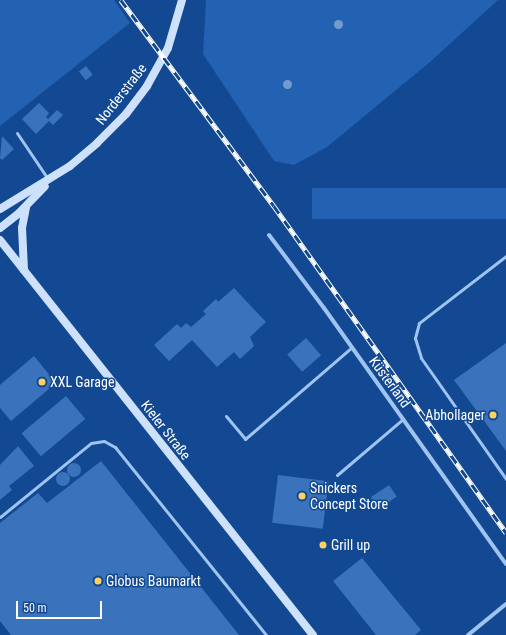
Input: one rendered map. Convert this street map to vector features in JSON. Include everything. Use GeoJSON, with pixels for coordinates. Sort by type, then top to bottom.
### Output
{"type":"FeatureCollection","features":[{"type":"Feature","properties":{"kind":"main road","name":"Norderstraße"},"geometry":{"type":"LineString","coordinates":[[0,209],[49,181],[97,143],[136,101],[168,48],[182,0]]}},
{"type":"Feature","properties":{"kind":"main road","name":"Norderstraße"},"geometry":{"type":"LineString","coordinates":[[0,228],[27,205],[49,181]]}},
{"type":"Feature","properties":{"kind":"main road"},"geometry":{"type":"LineString","coordinates":[[24,270],[22,228],[27,205]]}},
{"type":"Feature","properties":{"kind":"main road","name":"Kieler Straße"},"geometry":{"type":"LineString","coordinates":[[0,240],[313,635]]}},
{"type":"Feature","properties":{"kind":"street","name":"Küsterland"},"geometry":{"type":"LineString","coordinates":[[269,235],[352,347],[506,564]]}},
{"type":"Feature","properties":{"kind":"street"},"geometry":{"type":"LineString","coordinates":[[468,635],[506,604]]}},
{"type":"Feature","properties":{"kind":"lane"},"geometry":{"type":"LineString","coordinates":[[17,133],[49,181]]}},
{"type":"Feature","properties":{"kind":"lane"},"geometry":{"type":"LineString","coordinates":[[506,256],[419,322],[415,338],[421,358],[506,479]]}},
{"type":"Feature","properties":{"kind":"lane"},"geometry":{"type":"LineString","coordinates":[[226,416],[245,439],[352,347]]}},
{"type":"Feature","properties":{"kind":"lane"},"geometry":{"type":"LineString","coordinates":[[338,475],[403,419]]}},
{"type":"Feature","properties":{"kind":"lane"},"geometry":{"type":"LineString","coordinates":[[0,517],[91,443],[104,441],[115,447],[266,635]]}},
{"type":"Feature","properties":{"kind":"shaded area"},"geometry":{"type":"Polygon","coordinates":[[[0,0],[114,0],[130,23],[0,126],[0,0]]]}},
{"type":"Feature","properties":{"kind":"shaded area"},"geometry":{"type":"Polygon","coordinates":[[[206,0],[498,0],[430,62],[327,147],[294,165],[274,161],[203,54],[206,0]]]}},
{"type":"Feature","properties":{"kind":"shaded area"},"geometry":{"type":"Polygon","coordinates":[[[312,188],[506,188],[506,219],[312,219],[312,188]]]}},
{"type":"Feature","properties":{"kind":"building"},"geometry":{"type":"Polygon","coordinates":[[[86,66],[93,75],[86,80],[79,72],[86,66]]]}},
{"type":"Feature","properties":{"kind":"building"},"geometry":{"type":"Polygon","coordinates":[[[39,103],[49,113],[46,117],[48,119],[57,110],[63,115],[53,125],[49,121],[36,134],[22,119],[39,103]]]}},
{"type":"Feature","properties":{"kind":"building"},"geometry":{"type":"Polygon","coordinates":[[[2,136],[14,149],[2,160],[0,158],[2,136]]]}},
{"type":"Feature","properties":{"kind":"building"},"geometry":{"type":"Polygon","coordinates":[[[234,288],[266,322],[250,337],[254,346],[240,359],[234,352],[217,367],[192,340],[169,361],[154,345],[177,324],[181,328],[186,323],[191,327],[206,314],[203,311],[216,299],[218,302],[234,288]]]}},
{"type":"Feature","properties":{"kind":"building"},"geometry":{"type":"Polygon","coordinates":[[[306,338],[321,355],[302,372],[287,354],[306,338]]]}},
{"type":"Feature","properties":{"kind":"building","name":"Abhollager"},"geometry":{"type":"Polygon","coordinates":[[[506,343],[506,451],[454,380],[506,343]]]}},
{"type":"Feature","properties":{"kind":"building"},"geometry":{"type":"Polygon","coordinates":[[[34,356],[56,383],[11,421],[0,408],[0,385],[34,356]]]}},
{"type":"Feature","properties":{"kind":"building"},"geometry":{"type":"Polygon","coordinates":[[[66,396],[85,419],[41,456],[22,433],[66,396]]]}},
{"type":"Feature","properties":{"kind":"building"},"geometry":{"type":"Polygon","coordinates":[[[18,446],[34,466],[9,486],[12,490],[0,500],[0,465],[18,446]]]}},
{"type":"Feature","properties":{"kind":"building","name":"Globus Baumarkt"},"geometry":{"type":"Polygon","coordinates":[[[101,461],[239,635],[11,635],[0,621],[0,523],[38,493],[47,503],[101,461]]]}},
{"type":"Feature","properties":{"kind":"building"},"geometry":{"type":"Polygon","coordinates":[[[74,463],[79,465],[81,470],[79,475],[74,477],[69,475],[67,470],[69,465],[74,463]]]}},
{"type":"Feature","properties":{"kind":"building"},"geometry":{"type":"Polygon","coordinates":[[[63,472],[68,474],[70,479],[68,484],[63,486],[58,484],[56,479],[58,474],[63,472]]]}},
{"type":"Feature","properties":{"kind":"building","name":"Snickers Concept Store"},"geometry":{"type":"Polygon","coordinates":[[[278,475],[329,481],[323,529],[272,523],[278,475]]]}},
{"type":"Feature","properties":{"kind":"building"},"geometry":{"type":"Polygon","coordinates":[[[389,485],[397,497],[379,509],[371,497],[389,485]]]}},
{"type":"Feature","properties":{"kind":"building"},"geometry":{"type":"Polygon","coordinates":[[[362,558],[421,630],[415,635],[376,635],[333,581],[362,558]]]}},
{"type":"Feature","properties":{"kind":"railway"},"geometry":{"type":"LineString","coordinates":[[121,0],[274,206],[506,533]]}},
{"type":"Feature","properties":{"kind":"place","name":"XXL Garage"},"geometry":{"type":"Point","coordinates":[42,382]}},
{"type":"Feature","properties":{"kind":"place","name":"Abhollager"},"geometry":{"type":"Point","coordinates":[493,415]}},
{"type":"Feature","properties":{"kind":"place","name":"Snickers Concept Store"},"geometry":{"type":"Point","coordinates":[302,496]}},
{"type":"Feature","properties":{"kind":"place","name":"Grill up"},"geometry":{"type":"Point","coordinates":[323,545]}},
{"type":"Feature","properties":{"kind":"place","name":"Globus Baumarkt"},"geometry":{"type":"Point","coordinates":[98,581]}}]}
